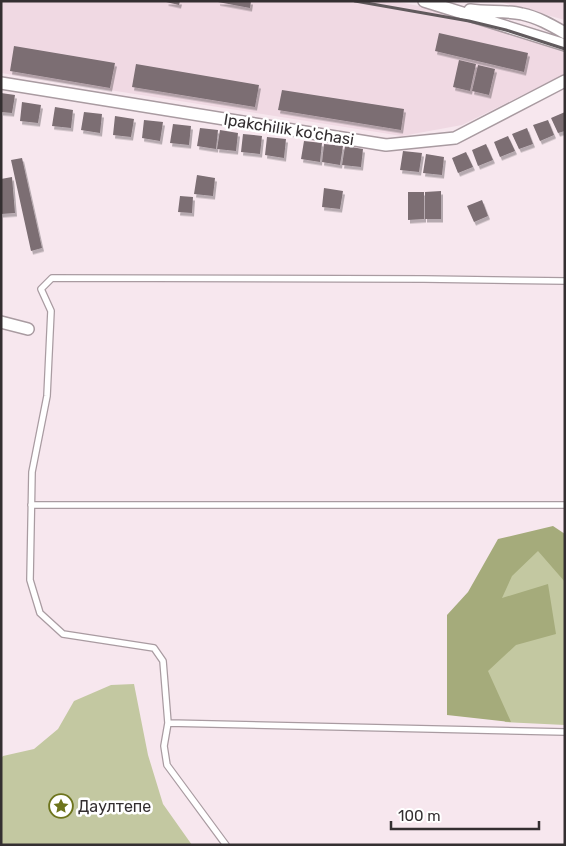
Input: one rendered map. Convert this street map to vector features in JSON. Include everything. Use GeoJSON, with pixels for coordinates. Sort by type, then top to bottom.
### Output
{"type":"FeatureCollection","features":[{"type":"Feature","properties":{"kind":"street"},"geometry":{"type":"LineString","coordinates":[[429,2],[482,12],[522,14],[543,21],[565,33]]}},
{"type":"Feature","properties":{"kind":"street"},"geometry":{"type":"LineString","coordinates":[[429,2],[565,45]]}},
{"type":"Feature","properties":{"kind":"street","name":"Ipakchilik ko'chasi"},"geometry":{"type":"LineString","coordinates":[[1,83],[386,144],[455,138],[565,81]]}},
{"type":"Feature","properties":{"kind":"street"},"geometry":{"type":"LineString","coordinates":[[1,322],[28,329]]}},
{"type":"Feature","properties":{"kind":"lane"},"geometry":{"type":"LineString","coordinates":[[226,845],[168,765],[164,746],[168,724],[163,661],[154,648],[63,634],[40,613],[30,580],[32,472],[47,396],[51,311],[41,289],[52,278],[565,281]]}},
{"type":"Feature","properties":{"kind":"lane"},"geometry":{"type":"LineString","coordinates":[[31,505],[565,505]]}},
{"type":"Feature","properties":{"kind":"lane"},"geometry":{"type":"LineString","coordinates":[[168,724],[565,732]]}},
{"type":"Feature","properties":{"kind":"shaded area"},"geometry":{"type":"Polygon","coordinates":[[[1,1],[394,1],[453,13],[565,53],[565,74],[462,125],[402,136],[1,73],[1,1]]]}},
{"type":"Feature","properties":{"kind":"shaded area"},"geometry":{"type":"Polygon","coordinates":[[[496,1],[565,1],[565,20],[496,1]]]}},
{"type":"Feature","properties":{"kind":"green space"},"geometry":{"type":"Polygon","coordinates":[[[553,526],[565,534],[565,582],[538,551],[512,576],[502,598],[548,584],[556,634],[516,645],[488,671],[511,722],[447,715],[447,615],[468,592],[498,539],[553,526]]]}},
{"type":"Feature","properties":{"kind":"green space"},"geometry":{"type":"Polygon","coordinates":[[[541,541],[565,569],[565,725],[505,722],[480,670],[500,575],[541,541]]]}},
{"type":"Feature","properties":{"kind":"green space"},"geometry":{"type":"Polygon","coordinates":[[[134,684],[148,755],[163,804],[192,845],[1,845],[1,758],[34,749],[58,729],[74,701],[111,685],[134,684]]]}},
{"type":"Feature","properties":{"kind":"building"},"geometry":{"type":"Polygon","coordinates":[[[167,1],[180,1],[179,5],[167,1]]]}},
{"type":"Feature","properties":{"kind":"building"},"geometry":{"type":"Polygon","coordinates":[[[218,1],[251,1],[250,8],[218,1]]]}},
{"type":"Feature","properties":{"kind":"building"},"geometry":{"type":"Polygon","coordinates":[[[439,33],[528,53],[524,72],[435,51],[439,33]]]}},
{"type":"Feature","properties":{"kind":"building"},"geometry":{"type":"Polygon","coordinates":[[[14,46],[115,63],[110,88],[10,71],[14,46]]]}},
{"type":"Feature","properties":{"kind":"building"},"geometry":{"type":"Polygon","coordinates":[[[459,60],[476,64],[470,91],[453,87],[459,60]]]}},
{"type":"Feature","properties":{"kind":"building"},"geometry":{"type":"Polygon","coordinates":[[[136,64],[259,85],[255,107],[132,87],[136,64]]]}},
{"type":"Feature","properties":{"kind":"building"},"geometry":{"type":"Polygon","coordinates":[[[478,65],[495,69],[489,95],[472,91],[478,65]]]}},
{"type":"Feature","properties":{"kind":"building"},"geometry":{"type":"Polygon","coordinates":[[[282,90],[404,109],[401,130],[278,110],[282,90]]]}},
{"type":"Feature","properties":{"kind":"building"},"geometry":{"type":"Polygon","coordinates":[[[1,93],[15,95],[12,113],[1,112],[1,93]]]}},
{"type":"Feature","properties":{"kind":"building"},"geometry":{"type":"Polygon","coordinates":[[[22,102],[41,105],[38,123],[20,121],[22,102]]]}},
{"type":"Feature","properties":{"kind":"building"},"geometry":{"type":"Polygon","coordinates":[[[55,107],[73,110],[71,128],[52,126],[55,107]]]}},
{"type":"Feature","properties":{"kind":"building"},"geometry":{"type":"Polygon","coordinates":[[[84,112],[102,114],[100,133],[81,130],[84,112]]]}},
{"type":"Feature","properties":{"kind":"building"},"geometry":{"type":"Polygon","coordinates":[[[565,112],[565,131],[558,133],[551,118],[565,112]]]}},
{"type":"Feature","properties":{"kind":"building"},"geometry":{"type":"Polygon","coordinates":[[[115,116],[134,119],[131,137],[113,135],[115,116]]]}},
{"type":"Feature","properties":{"kind":"building"},"geometry":{"type":"Polygon","coordinates":[[[144,120],[163,122],[160,141],[142,138],[144,120]]]}},
{"type":"Feature","properties":{"kind":"building"},"geometry":{"type":"Polygon","coordinates":[[[548,120],[554,135],[540,141],[533,125],[548,120]]]}},
{"type":"Feature","properties":{"kind":"building"},"geometry":{"type":"Polygon","coordinates":[[[173,124],[191,126],[189,145],[170,143],[173,124]]]}},
{"type":"Feature","properties":{"kind":"building"},"geometry":{"type":"Polygon","coordinates":[[[200,128],[218,130],[216,149],[197,146],[200,128]]]}},
{"type":"Feature","properties":{"kind":"building"},"geometry":{"type":"Polygon","coordinates":[[[527,128],[533,144],[519,149],[512,134],[527,128]]]}},
{"type":"Feature","properties":{"kind":"building"},"geometry":{"type":"Polygon","coordinates":[[[220,130],[238,133],[236,151],[217,149],[220,130]]]}},
{"type":"Feature","properties":{"kind":"building"},"geometry":{"type":"Polygon","coordinates":[[[243,134],[262,136],[260,154],[241,152],[243,134]]]}},
{"type":"Feature","properties":{"kind":"building"},"geometry":{"type":"Polygon","coordinates":[[[508,136],[515,151],[500,157],[494,142],[508,136]]]}},
{"type":"Feature","properties":{"kind":"building"},"geometry":{"type":"Polygon","coordinates":[[[267,137],[286,139],[284,158],[265,155],[267,137]]]}},
{"type":"Feature","properties":{"kind":"building"},"geometry":{"type":"Polygon","coordinates":[[[304,141],[322,143],[320,162],[301,159],[304,141]]]}},
{"type":"Feature","properties":{"kind":"building"},"geometry":{"type":"Polygon","coordinates":[[[324,144],[343,146],[340,165],[322,162],[324,144]]]}},
{"type":"Feature","properties":{"kind":"building"},"geometry":{"type":"Polygon","coordinates":[[[486,144],[493,160],[478,166],[472,150],[486,144]]]}},
{"type":"Feature","properties":{"kind":"building"},"geometry":{"type":"Polygon","coordinates":[[[345,146],[363,149],[361,167],[342,165],[345,146]]]}},
{"type":"Feature","properties":{"kind":"building"},"geometry":{"type":"Polygon","coordinates":[[[403,151],[422,153],[419,172],[400,170],[403,151]]]}},
{"type":"Feature","properties":{"kind":"building"},"geometry":{"type":"Polygon","coordinates":[[[466,152],[473,167],[458,173],[452,158],[466,152]]]}},
{"type":"Feature","properties":{"kind":"building"},"geometry":{"type":"Polygon","coordinates":[[[426,154],[444,157],[442,175],[423,173],[426,154]]]}},
{"type":"Feature","properties":{"kind":"building"},"geometry":{"type":"Polygon","coordinates":[[[22,158],[42,248],[31,251],[11,160],[22,158]]]}},
{"type":"Feature","properties":{"kind":"building"},"geometry":{"type":"Polygon","coordinates":[[[197,175],[215,178],[213,196],[194,194],[197,175]]]}},
{"type":"Feature","properties":{"kind":"building"},"geometry":{"type":"Polygon","coordinates":[[[12,177],[15,213],[1,214],[1,179],[12,177]]]}},
{"type":"Feature","properties":{"kind":"building"},"geometry":{"type":"Polygon","coordinates":[[[324,188],[343,191],[340,209],[322,207],[324,188]]]}},
{"type":"Feature","properties":{"kind":"building"},"geometry":{"type":"Polygon","coordinates":[[[441,191],[441,219],[425,219],[425,192],[441,191]]]}},
{"type":"Feature","properties":{"kind":"building"},"geometry":{"type":"Polygon","coordinates":[[[408,192],[424,192],[424,219],[408,220],[408,192]]]}},
{"type":"Feature","properties":{"kind":"building"},"geometry":{"type":"Polygon","coordinates":[[[180,196],[193,197],[192,213],[178,212],[180,196]]]}},
{"type":"Feature","properties":{"kind":"building"},"geometry":{"type":"Polygon","coordinates":[[[482,200],[488,216],[474,222],[467,206],[482,200]]]}},
{"type":"Feature","properties":{"kind":"railway"},"geometry":{"type":"LineString","coordinates":[[355,1],[469,21],[506,30],[565,49]]}},
{"type":"Feature","properties":{"kind":"place","name":"Даултепе"},"geometry":{"type":"Point","coordinates":[61,806]}}]}
